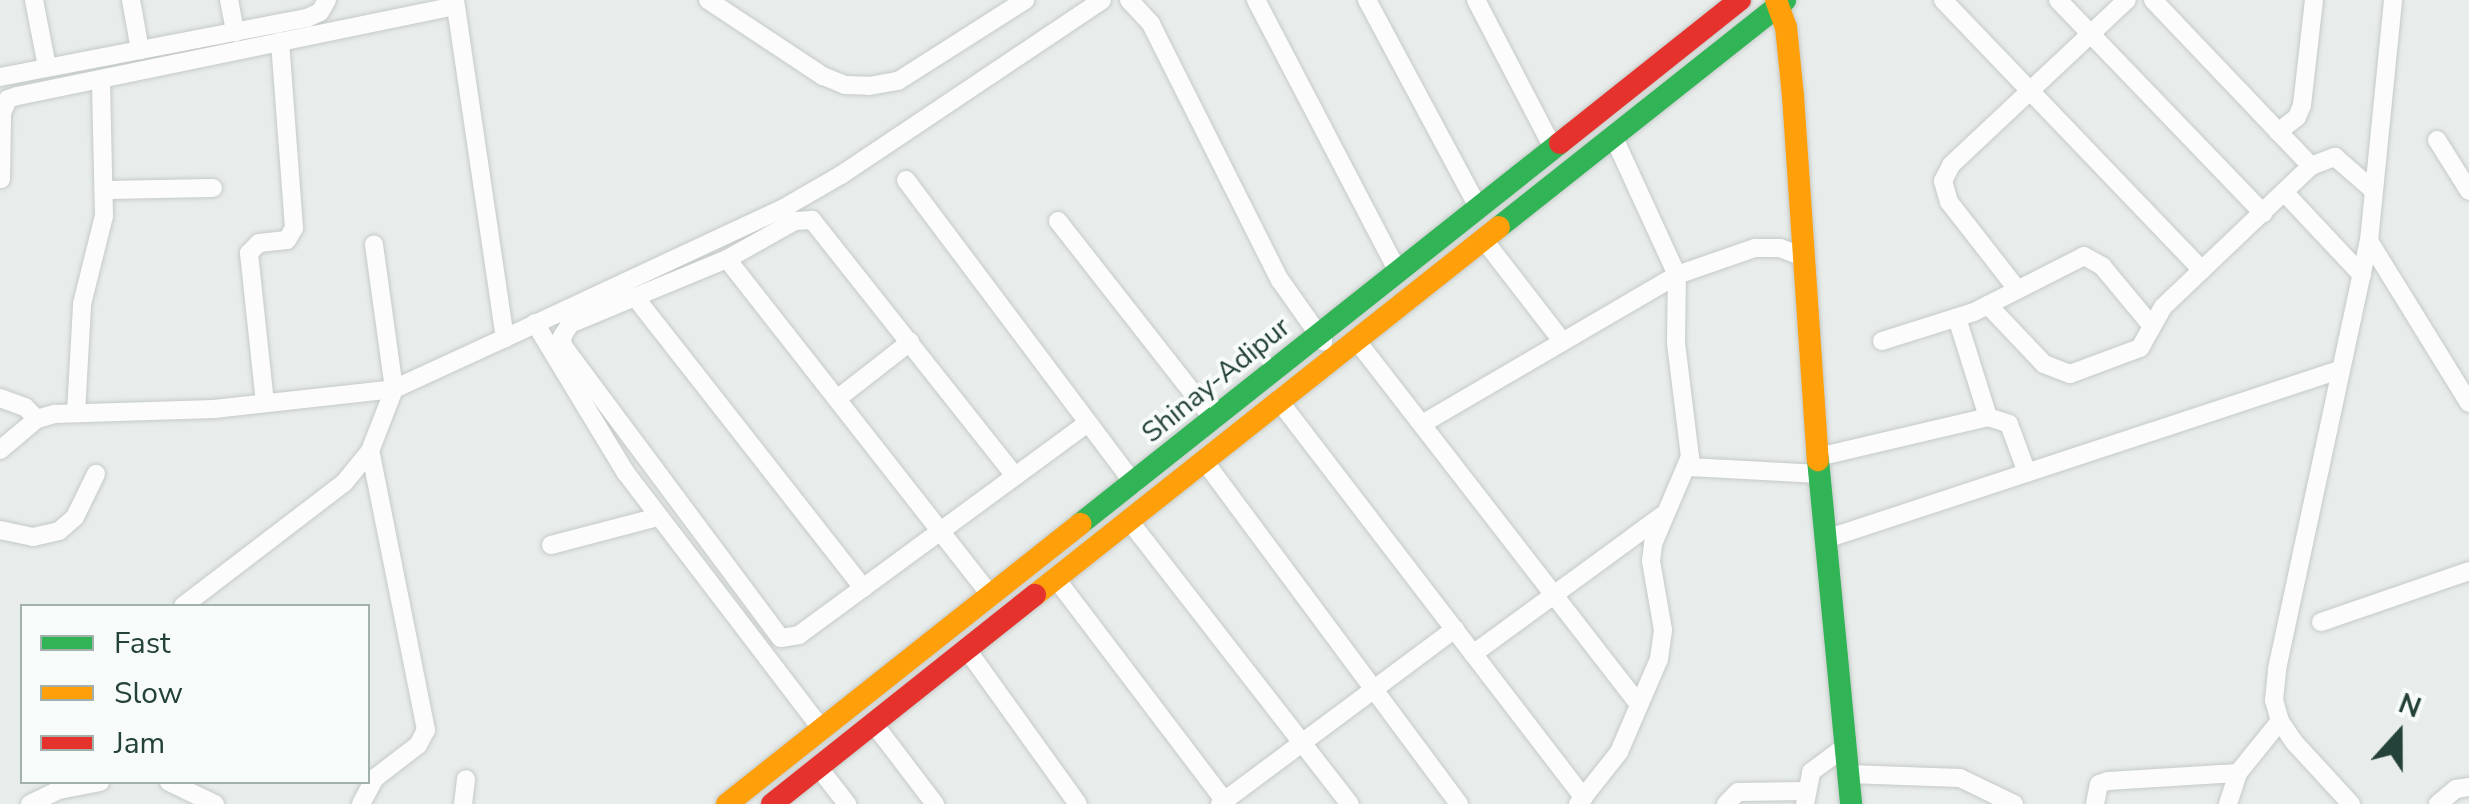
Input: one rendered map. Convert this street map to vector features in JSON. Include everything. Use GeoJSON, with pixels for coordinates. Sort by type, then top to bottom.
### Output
{"type":"FeatureCollection","features":[{"type":"Feature","properties":{"kind":"main road","name":"Shinay-Adipur"},"geometry":{"type":"LineString","coordinates":[[727,804],[1740,0]]}},
{"type":"Feature","properties":{"kind":"main road","name":"Shinay-Adipur"},"geometry":{"type":"LineString","coordinates":[[772,804],[1131,523],[1780,1]]}},
{"type":"Feature","properties":{"kind":"main road"},"geometry":{"type":"LineString","coordinates":[[1780,1],[1786,28],[1819,466],[1851,804]]}},
{"type":"Feature","properties":{"kind":"street"},"geometry":{"type":"LineString","coordinates":[[34,0],[47,68]]}},
{"type":"Feature","properties":{"kind":"street"},"geometry":{"type":"LineString","coordinates":[[131,0],[140,50]]}},
{"type":"Feature","properties":{"kind":"street"},"geometry":{"type":"LineString","coordinates":[[229,0],[234,32]]}},
{"type":"Feature","properties":{"kind":"street"},"geometry":{"type":"LineString","coordinates":[[0,76],[307,18],[320,12],[327,0]]}},
{"type":"Feature","properties":{"kind":"street"},"geometry":{"type":"LineString","coordinates":[[708,0],[823,76],[844,85],[869,86],[898,82],[1025,0]]}},
{"type":"Feature","properties":{"kind":"street"},"geometry":{"type":"LineString","coordinates":[[0,450],[37,419],[76,413],[265,404],[394,389],[782,208],[842,175],[1102,0]]}},
{"type":"Feature","properties":{"kind":"street"},"geometry":{"type":"LineString","coordinates":[[1129,0],[1151,24],[1280,280],[1335,357]]}},
{"type":"Feature","properties":{"kind":"street"},"geometry":{"type":"LineString","coordinates":[[1256,0],[1398,272]]}},
{"type":"Feature","properties":{"kind":"street"},"geometry":{"type":"LineString","coordinates":[[1367,0],[1479,209]]}},
{"type":"Feature","properties":{"kind":"street"},"geometry":{"type":"LineString","coordinates":[[1476,0],[1554,150]]}},
{"type":"Feature","properties":{"kind":"street"},"geometry":{"type":"LineString","coordinates":[[1943,0],[2202,270]]}},
{"type":"Feature","properties":{"kind":"street"},"geometry":{"type":"LineString","coordinates":[[2058,0],[2263,212]]}},
{"type":"Feature","properties":{"kind":"street"},"geometry":{"type":"LineString","coordinates":[[2016,289],[1948,202],[1943,180],[1951,165],[2127,0]]}},
{"type":"Feature","properties":{"kind":"street"},"geometry":{"type":"LineString","coordinates":[[2153,0],[2311,166]]}},
{"type":"Feature","properties":{"kind":"street"},"geometry":{"type":"LineString","coordinates":[[2278,132],[2297,116],[2302,104],[2314,0]]}},
{"type":"Feature","properties":{"kind":"street"},"geometry":{"type":"LineString","coordinates":[[2350,804],[2280,721],[2274,700],[2277,669],[2369,241],[2392,0]]}},
{"type":"Feature","properties":{"kind":"street"},"geometry":{"type":"LineString","coordinates":[[0,178],[2,112],[8,100],[455,3],[505,338]]}},
{"type":"Feature","properties":{"kind":"street"},"geometry":{"type":"LineString","coordinates":[[265,404],[248,253],[259,244],[287,240],[294,228],[280,42]]}},
{"type":"Feature","properties":{"kind":"street"},"geometry":{"type":"LineString","coordinates":[[76,413],[82,304],[101,234],[105,190],[101,79]]}},
{"type":"Feature","properties":{"kind":"street"},"geometry":{"type":"LineString","coordinates":[[1280,402],[1474,654],[1581,801],[1619,752],[1663,642],[1652,544],[1689,467],[1676,343],[1677,275],[1614,138]]}},
{"type":"Feature","properties":{"kind":"street"},"geometry":{"type":"LineString","coordinates":[[2437,140],[2469,191]]}},
{"type":"Feature","properties":{"kind":"street"},"geometry":{"type":"LineString","coordinates":[[1988,305],[2044,364],[2062,374],[2135,353],[2163,307],[2311,166],[2335,157],[2372,190]]}},
{"type":"Feature","properties":{"kind":"street"},"geometry":{"type":"LineString","coordinates":[[906,180],[1134,484]]}},
{"type":"Feature","properties":{"kind":"street"},"geometry":{"type":"LineString","coordinates":[[105,190],[213,188]]}},
{"type":"Feature","properties":{"kind":"street"},"geometry":{"type":"LineString","coordinates":[[2284,192],[2362,275]]}},
{"type":"Feature","properties":{"kind":"street"},"geometry":{"type":"LineString","coordinates":[[1016,476],[812,220],[795,221],[727,259],[570,324],[563,346],[780,638],[799,634],[1088,424]]}},
{"type":"Feature","properties":{"kind":"street"},"geometry":{"type":"LineString","coordinates":[[1058,221],[1214,420]]}},
{"type":"Feature","properties":{"kind":"street"},"geometry":{"type":"LineString","coordinates":[[1484,240],[1562,341]]}},
{"type":"Feature","properties":{"kind":"street"},"geometry":{"type":"LineString","coordinates":[[2369,241],[2461,374],[2469,403]]}},
{"type":"Feature","properties":{"kind":"street"},"geometry":{"type":"LineString","coordinates":[[185,604],[344,482],[370,451],[394,389],[374,244]]}},
{"type":"Feature","properties":{"kind":"street"},"geometry":{"type":"LineString","coordinates":[[1422,424],[1677,275],[1755,248],[1780,248],[1804,257]]}},
{"type":"Feature","properties":{"kind":"street"},"geometry":{"type":"LineString","coordinates":[[1882,341],[1988,305],[2084,256],[2102,266],[2152,326]]}},
{"type":"Feature","properties":{"kind":"street"},"geometry":{"type":"LineString","coordinates":[[727,259],[992,597]]}},
{"type":"Feature","properties":{"kind":"street"},"geometry":{"type":"LineString","coordinates":[[635,297],[863,588]]}},
{"type":"Feature","properties":{"kind":"street"},"geometry":{"type":"LineString","coordinates":[[1957,318],[1988,417]]}},
{"type":"Feature","properties":{"kind":"street"},"geometry":{"type":"LineString","coordinates":[[536,323],[626,473],[822,729]]}},
{"type":"Feature","properties":{"kind":"street"},"geometry":{"type":"LineString","coordinates":[[1357,340],[1639,705]]}},
{"type":"Feature","properties":{"kind":"street"},"geometry":{"type":"LineString","coordinates":[[837,399],[910,342]]}},
{"type":"Feature","properties":{"kind":"street"},"geometry":{"type":"LineString","coordinates":[[1826,540],[2339,370]]}},
{"type":"Feature","properties":{"kind":"street"},"geometry":{"type":"LineString","coordinates":[[0,398],[25,407],[37,419]]}},
{"type":"Feature","properties":{"kind":"street"},"geometry":{"type":"LineString","coordinates":[[1689,467],[1819,466],[1988,417],[2009,424],[2027,473]]}},
{"type":"Feature","properties":{"kind":"street"},"geometry":{"type":"LineString","coordinates":[[361,804],[374,778],[418,745],[426,730],[370,451]]}},
{"type":"Feature","properties":{"kind":"street"},"geometry":{"type":"LineString","coordinates":[[1205,462],[1459,804]]}},
{"type":"Feature","properties":{"kind":"street"},"geometry":{"type":"LineString","coordinates":[[0,530],[34,537],[59,532],[75,517],[96,474]]}},
{"type":"Feature","properties":{"kind":"street"},"geometry":{"type":"LineString","coordinates":[[1474,654],[1667,512]]}},
{"type":"Feature","properties":{"kind":"street"},"geometry":{"type":"LineString","coordinates":[[551,545],[658,517]]}},
{"type":"Feature","properties":{"kind":"street"},"geometry":{"type":"LineString","coordinates":[[1131,523],[1350,804]]}},
{"type":"Feature","properties":{"kind":"street"},"geometry":{"type":"LineString","coordinates":[[2321,622],[2469,570]]}},
{"type":"Feature","properties":{"kind":"street"},"geometry":{"type":"LineString","coordinates":[[1058,580],[1224,803],[1454,629]]}},
{"type":"Feature","properties":{"kind":"street"},"geometry":{"type":"LineString","coordinates":[[968,651],[1078,804]]}},
{"type":"Feature","properties":{"kind":"street"},"geometry":{"type":"LineString","coordinates":[[2228,804],[2238,774],[2280,721]]}},
{"type":"Feature","properties":{"kind":"street"},"geometry":{"type":"LineString","coordinates":[[874,724],[935,804]]}},
{"type":"Feature","properties":{"kind":"street"},"geometry":{"type":"LineString","coordinates":[[1726,804],[1738,792],[1806,797],[1812,772],[1846,746]]}},
{"type":"Feature","properties":{"kind":"street"},"geometry":{"type":"LineString","coordinates":[[819,768],[847,804]]}},
{"type":"Feature","properties":{"kind":"street"},"geometry":{"type":"LineString","coordinates":[[1848,774],[1960,778],[2014,804]]}},
{"type":"Feature","properties":{"kind":"street"},"geometry":{"type":"LineString","coordinates":[[2095,804],[2099,784],[2108,781],[2238,774]]}},
{"type":"Feature","properties":{"kind":"street"},"geometry":{"type":"LineString","coordinates":[[464,804],[466,779]]}},
{"type":"Feature","properties":{"kind":"street"},"geometry":{"type":"LineString","coordinates":[[30,804],[59,790],[90,784]]}},
{"type":"Feature","properties":{"kind":"street"},"geometry":{"type":"LineString","coordinates":[[173,784],[216,804]]}},
{"type":"Feature","properties":{"kind":"street"},"geometry":{"type":"LineString","coordinates":[[2438,804],[2456,789],[2469,787]]}},
{"type":"Feature","properties":{"kind":"traffic: fast"},"geometry":{"type":"LineString","coordinates":[[1499,227],[1785,0]]}},
{"type":"Feature","properties":{"kind":"traffic: fast"},"geometry":{"type":"LineString","coordinates":[[1080,524],[1560,143]]}},
{"type":"Feature","properties":{"kind":"traffic: fast"},"geometry":{"type":"LineString","coordinates":[[1818,460],[1851,804]]}},
{"type":"Feature","properties":{"kind":"traffic: slow"},"geometry":{"type":"LineString","coordinates":[[1776,0],[1786,27],[1793,96],[1818,460]]}},
{"type":"Feature","properties":{"kind":"traffic: slow"},"geometry":{"type":"LineString","coordinates":[[1035,595],[1499,227]]}},
{"type":"Feature","properties":{"kind":"traffic: slow"},"geometry":{"type":"LineString","coordinates":[[727,804],[1080,524]]}},
{"type":"Feature","properties":{"kind":"traffic: jam"},"geometry":{"type":"LineString","coordinates":[[1560,143],[1740,0]]}},
{"type":"Feature","properties":{"kind":"traffic: jam"},"geometry":{"type":"LineString","coordinates":[[772,804],[1035,595]]}}]}
